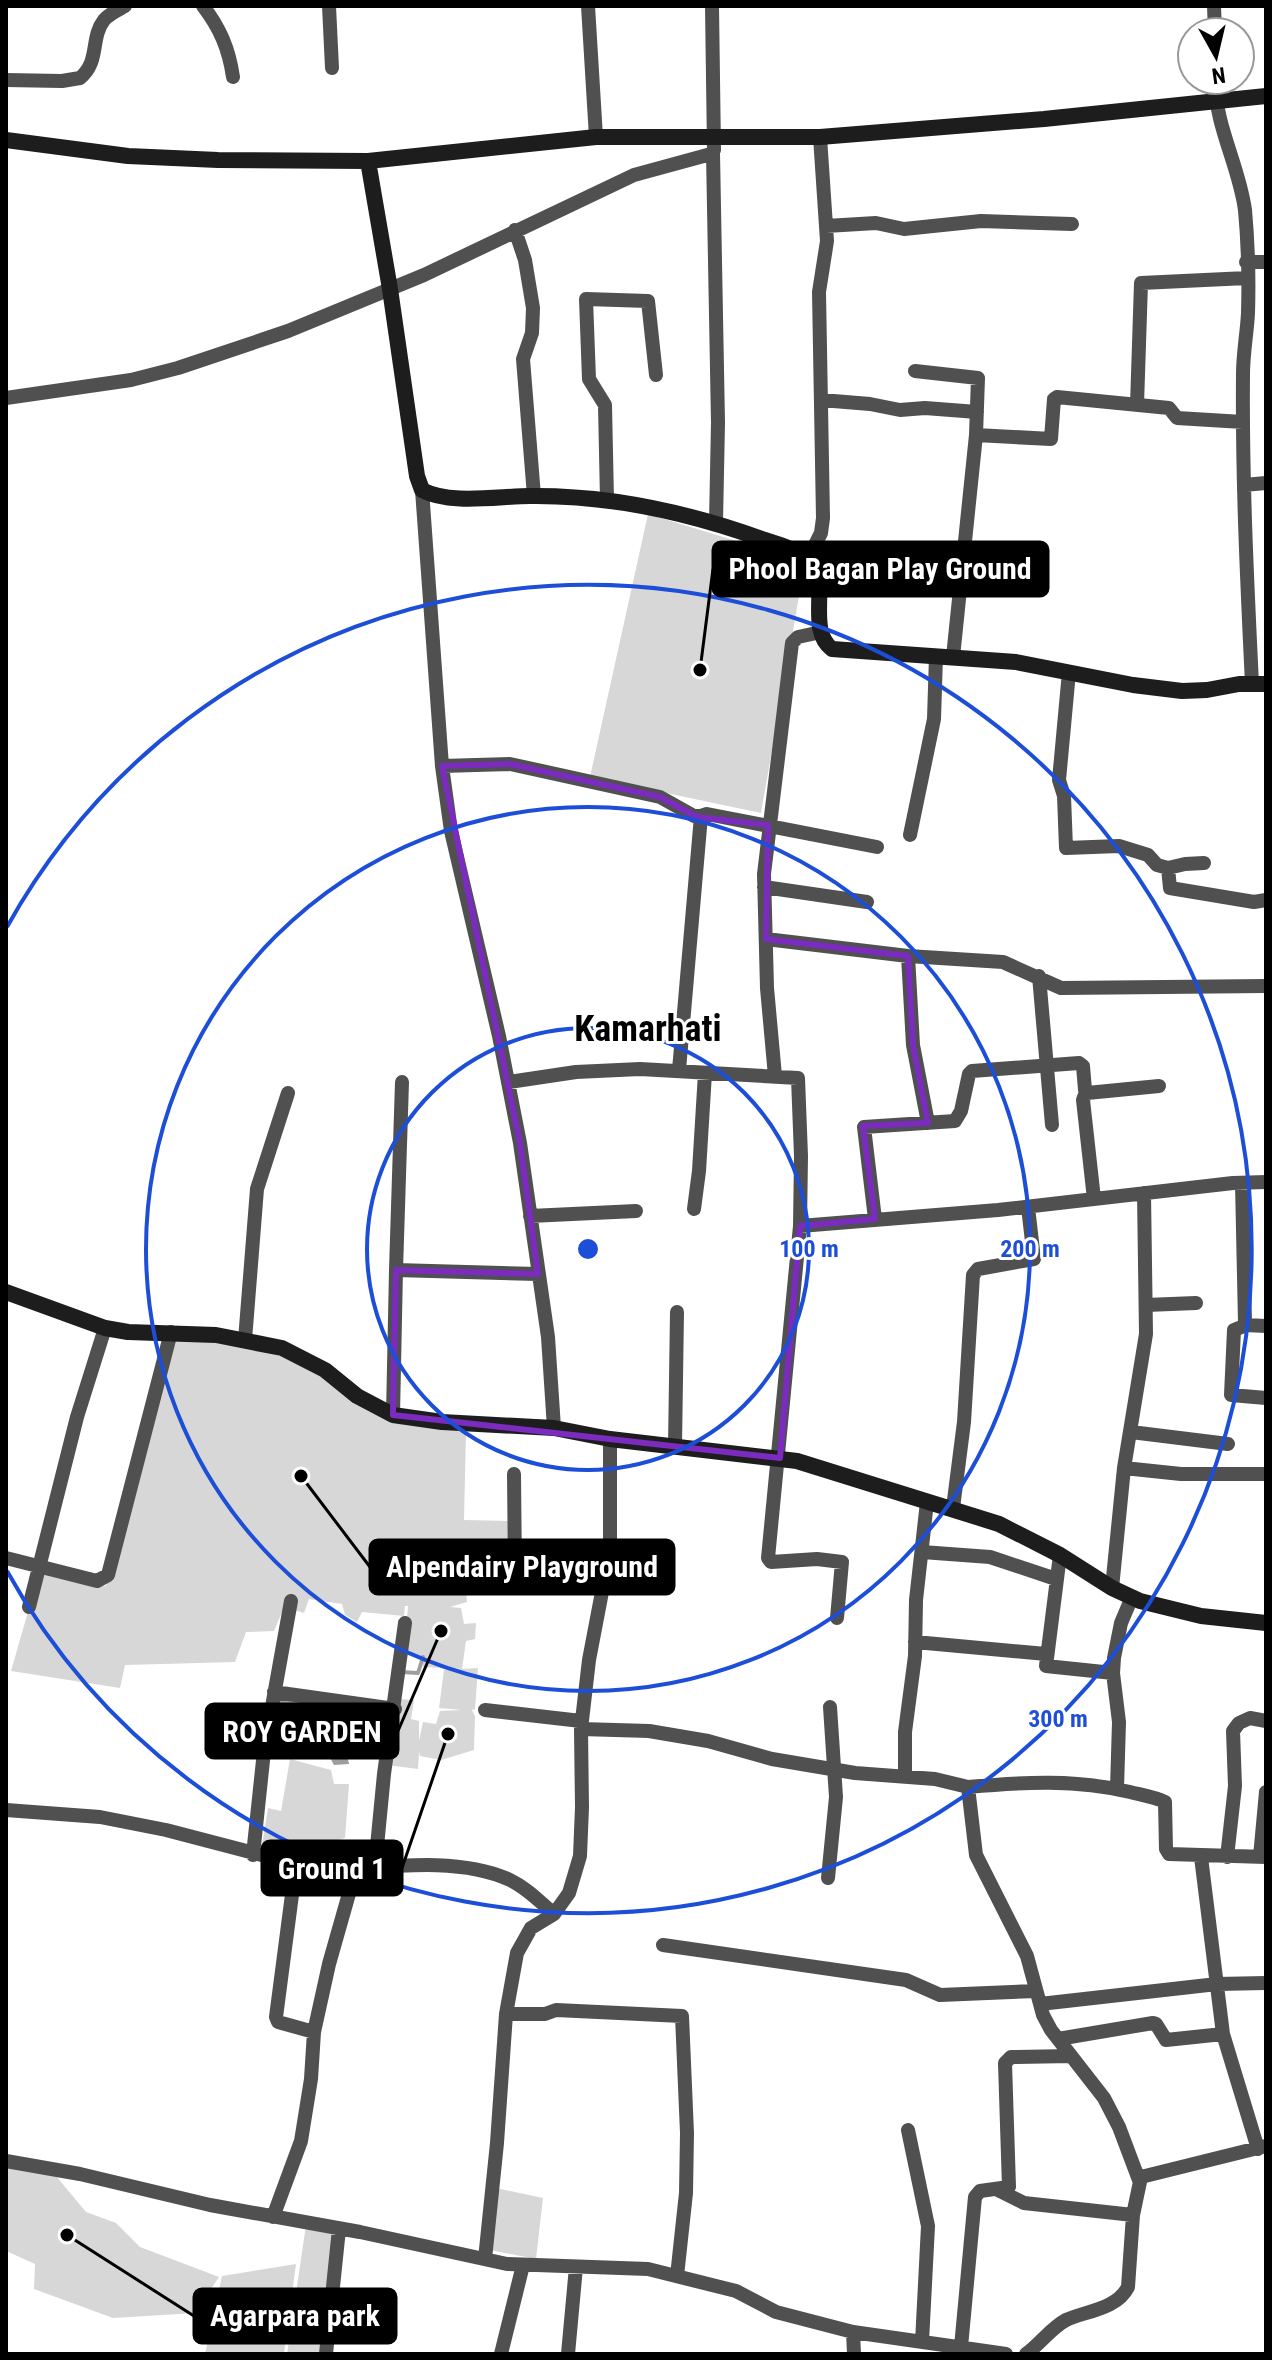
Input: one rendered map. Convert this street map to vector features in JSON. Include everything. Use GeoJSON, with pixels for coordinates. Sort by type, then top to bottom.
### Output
{"type":"FeatureCollection","features":[{"type":"Feature","properties":{"kind":"street"},"geometry":{"type":"LineString","coordinates":[[6,80],[62,81],[80,78],[93,62],[102,24],[109,15],[125,6]]}},
{"type":"Feature","properties":{"kind":"street"},"geometry":{"type":"LineString","coordinates":[[203,6],[221,32],[233,77]]}},
{"type":"Feature","properties":{"kind":"street"},"geometry":{"type":"LineString","coordinates":[[329,6],[332,68]]}},
{"type":"Feature","properties":{"kind":"street"},"geometry":{"type":"LineString","coordinates":[[588,6],[596,137]]}},
{"type":"Feature","properties":{"kind":"street"},"geometry":{"type":"LineString","coordinates":[[712,6],[718,423],[716,522]]}},
{"type":"Feature","properties":{"kind":"street"},"geometry":{"type":"LineString","coordinates":[[422,490],[448,497],[534,496],[639,504],[716,522],[784,547],[808,559],[817,577],[821,632],[826,645],[832,649],[1016,662],[1182,691],[1259,684],[1244,485],[1247,278],[1242,199],[1215,96]]}},
{"type":"Feature","properties":{"kind":"street"},"geometry":{"type":"LineString","coordinates":[[6,140],[128,156],[368,161],[596,137],[713,146],[1044,119],[1266,96]]}},
{"type":"Feature","properties":{"kind":"street"},"geometry":{"type":"LineString","coordinates":[[808,559],[821,533],[823,518],[819,292],[826,226],[820,137]]}},
{"type":"Feature","properties":{"kind":"street"},"geometry":{"type":"LineString","coordinates":[[6,398],[74,390],[178,368],[288,331],[424,275],[634,175],[713,146]]}},
{"type":"Feature","properties":{"kind":"street"},"geometry":{"type":"LineString","coordinates":[[368,161],[417,476],[422,490],[442,766],[455,852],[509,1082],[550,1358],[554,1428]]}},
{"type":"Feature","properties":{"kind":"street"},"geometry":{"type":"LineString","coordinates":[[826,226],[876,223],[904,229],[981,221],[1072,224]]}},
{"type":"Feature","properties":{"kind":"street"},"geometry":{"type":"LineString","coordinates":[[515,230],[525,260],[533,308],[532,333],[523,359],[534,496]]}},
{"type":"Feature","properties":{"kind":"street"},"geometry":{"type":"LineString","coordinates":[[1246,262],[1266,262]]}},
{"type":"Feature","properties":{"kind":"street"},"geometry":{"type":"LineString","coordinates":[[1137,405],[1141,283],[1247,278]]}},
{"type":"Feature","properties":{"kind":"street"},"geometry":{"type":"LineString","coordinates":[[607,500],[605,405],[589,379],[586,299],[648,301],[656,375]]}},
{"type":"Feature","properties":{"kind":"street"},"geometry":{"type":"LineString","coordinates":[[910,835],[961,570],[977,412],[976,377],[915,371]]}},
{"type":"Feature","properties":{"kind":"street"},"geometry":{"type":"LineString","coordinates":[[976,435],[1051,439],[1056,397],[1169,408],[1177,418],[1243,422]]}},
{"type":"Feature","properties":{"kind":"street"},"geometry":{"type":"LineString","coordinates":[[821,400],[900,410],[925,408],[977,412]]}},
{"type":"Feature","properties":{"kind":"street"},"geometry":{"type":"LineString","coordinates":[[1244,485],[1266,483]]}},
{"type":"Feature","properties":{"kind":"street"},"geometry":{"type":"LineString","coordinates":[[877,559],[961,570]]}},
{"type":"Feature","properties":{"kind":"street"},"geometry":{"type":"LineString","coordinates":[[775,1076],[764,887],[768,825],[792,643],[800,636],[821,632]]}},
{"type":"Feature","properties":{"kind":"street"},"geometry":{"type":"LineString","coordinates":[[1069,672],[1059,780],[1064,796],[1064,846],[1068,849],[1119,846],[1148,855],[1154,864],[1168,868],[1204,863]]}},
{"type":"Feature","properties":{"kind":"street"},"geometry":{"type":"LineString","coordinates":[[442,766],[510,764],[660,797],[694,816],[707,814],[877,847]]}},
{"type":"Feature","properties":{"kind":"street"},"geometry":{"type":"LineString","coordinates":[[679,1070],[701,816]]}},
{"type":"Feature","properties":{"kind":"street"},"geometry":{"type":"LineString","coordinates":[[1168,868],[1171,888],[1242,901],[1266,900]]}},
{"type":"Feature","properties":{"kind":"street"},"geometry":{"type":"LineString","coordinates":[[764,887],[867,902]]}},
{"type":"Feature","properties":{"kind":"street"},"geometry":{"type":"LineString","coordinates":[[766,939],[908,956],[1003,962],[1061,988],[1266,986]]}},
{"type":"Feature","properties":{"kind":"street"},"geometry":{"type":"LineString","coordinates":[[908,956],[913,1045],[928,1123]]}},
{"type":"Feature","properties":{"kind":"street"},"geometry":{"type":"LineString","coordinates":[[1039,976],[1052,1125]]}},
{"type":"Feature","properties":{"kind":"street"},"geometry":{"type":"LineString","coordinates":[[875,1219],[863,1129],[867,1126],[955,1121],[959,1117],[972,1071],[1082,1064],[1094,1199]]}},
{"type":"Feature","properties":{"kind":"street"},"geometry":{"type":"LineString","coordinates":[[509,1082],[576,1072],[679,1070],[796,1077],[799,1080],[800,1226],[769,1560],[842,1562],[837,1618]]}},
{"type":"Feature","properties":{"kind":"street"},"geometry":{"type":"LineString","coordinates":[[694,1209],[705,1073]]}},
{"type":"Feature","properties":{"kind":"street"},"geometry":{"type":"LineString","coordinates":[[393,1415],[402,1082]]}},
{"type":"Feature","properties":{"kind":"street"},"geometry":{"type":"LineString","coordinates":[[1086,1092],[1159,1086]]}},
{"type":"Feature","properties":{"kind":"street"},"geometry":{"type":"LineString","coordinates":[[245,1340],[257,1189],[288,1093]]}},
{"type":"Feature","properties":{"kind":"street"},"geometry":{"type":"LineString","coordinates":[[800,1226],[1028,1207],[1266,1182]]}},
{"type":"Feature","properties":{"kind":"street"},"geometry":{"type":"LineString","coordinates":[[1242,1183],[1245,1325]]}},
{"type":"Feature","properties":{"kind":"street"},"geometry":{"type":"LineString","coordinates":[[1112,1588],[1124,1468],[1146,1334],[1144,1193]]}},
{"type":"Feature","properties":{"kind":"street"},"geometry":{"type":"LineString","coordinates":[[953,1508],[964,1422],[973,1275],[978,1269],[1034,1259],[1028,1207]]}},
{"type":"Feature","properties":{"kind":"street"},"geometry":{"type":"LineString","coordinates":[[530,1216],[636,1211]]}},
{"type":"Feature","properties":{"kind":"street"},"geometry":{"type":"LineString","coordinates":[[396,1270],[538,1274]]}},
{"type":"Feature","properties":{"kind":"street"},"geometry":{"type":"LineString","coordinates":[[6,1292],[105,1328],[245,1340],[298,1354],[325,1370],[357,1396],[393,1415],[442,1422],[554,1428],[610,1439],[780,1458],[836,1472],[999,1524],[1060,1555],[1112,1588],[1151,1605],[1201,1616],[1266,1623]]}},
{"type":"Feature","properties":{"kind":"street"},"geometry":{"type":"LineString","coordinates":[[1146,1305],[1196,1303]]}},
{"type":"Feature","properties":{"kind":"street"},"geometry":{"type":"LineString","coordinates":[[675,1446],[677,1312]]}},
{"type":"Feature","properties":{"kind":"street"},"geometry":{"type":"LineString","coordinates":[[1266,1326],[1245,1325],[1234,1330],[1231,1395],[1266,1398]]}},
{"type":"Feature","properties":{"kind":"street"},"geometry":{"type":"LineString","coordinates":[[29,1607],[77,1417],[105,1328]]}},
{"type":"Feature","properties":{"kind":"street"},"geometry":{"type":"LineString","coordinates":[[6,1558],[97,1581],[108,1575],[171,1332]]}},
{"type":"Feature","properties":{"kind":"street"},"geometry":{"type":"LineString","coordinates":[[1131,1432],[1228,1444]]}},
{"type":"Feature","properties":{"kind":"street"},"geometry":{"type":"LineString","coordinates":[[485,2259],[506,2014],[517,1953],[531,1928],[554,1914],[569,1893],[580,1856],[581,1725],[589,1660],[610,1550],[610,1439]]}},
{"type":"Feature","properties":{"kind":"street"},"geometry":{"type":"LineString","coordinates":[[1124,1468],[1181,1474],[1266,1474]]}},
{"type":"Feature","properties":{"kind":"street"},"geometry":{"type":"LineString","coordinates":[[514,1474],[515,1574]]}},
{"type":"Feature","properties":{"kind":"street"},"geometry":{"type":"LineString","coordinates":[[905,1776],[905,1732],[927,1502]]}},
{"type":"Feature","properties":{"kind":"street"},"geometry":{"type":"LineString","coordinates":[[922,1552],[990,1557],[1056,1579]]}},
{"type":"Feature","properties":{"kind":"street"},"geometry":{"type":"LineString","coordinates":[[1060,1555],[1045,1663],[1048,1668],[1113,1673]]}},
{"type":"Feature","properties":{"kind":"street"},"geometry":{"type":"LineString","coordinates":[[465,1571],[515,1574],[603,1589]]}},
{"type":"Feature","properties":{"kind":"street"},"geometry":{"type":"LineString","coordinates":[[1117,1789],[1119,1722],[1113,1673],[1118,1636],[1132,1597]]}},
{"type":"Feature","properties":{"kind":"street"},"geometry":{"type":"LineString","coordinates":[[253,1855],[264,1751],[291,1601]]}},
{"type":"Feature","properties":{"kind":"street"},"geometry":{"type":"LineString","coordinates":[[375,1867],[384,1774],[405,1623]]}},
{"type":"Feature","properties":{"kind":"street"},"geometry":{"type":"LineString","coordinates":[[915,1642],[1046,1654]]}},
{"type":"Feature","properties":{"kind":"street"},"geometry":{"type":"LineString","coordinates":[[274,1692],[395,1709]]}},
{"type":"Feature","properties":{"kind":"street"},"geometry":{"type":"LineString","coordinates":[[828,1878],[835,1815],[830,1707]]}},
{"type":"Feature","properties":{"kind":"street"},"geometry":{"type":"LineString","coordinates":[[485,1710],[581,1725],[649,1731],[708,1741],[772,1759],[968,1787],[1034,1781],[1117,1789],[1164,1801],[1167,1805],[1167,1852],[1175,1856],[1263,1857],[1266,1792]]}},
{"type":"Feature","properties":{"kind":"street"},"geometry":{"type":"LineString","coordinates":[[1227,1857],[1235,1786],[1233,1731],[1239,1723],[1250,1718],[1266,1721]]}},
{"type":"Feature","properties":{"kind":"street"},"geometry":{"type":"LineString","coordinates":[[968,1787],[976,1855],[1021,1942],[1051,2030],[1112,2112],[1139,2180],[1125,2293],[1115,2301],[1062,2323],[1035,2352]]}},
{"type":"Feature","properties":{"kind":"street"},"geometry":{"type":"LineString","coordinates":[[6,1810],[100,1817],[166,1830],[296,1864],[356,1869],[451,1867],[493,1874],[528,1891],[554,1914]]}},
{"type":"Feature","properties":{"kind":"street"},"geometry":{"type":"LineString","coordinates":[[1139,2180],[1262,2148],[1223,2034],[1201,1857]]}},
{"type":"Feature","properties":{"kind":"street"},"geometry":{"type":"LineString","coordinates":[[296,1864],[276,2017],[283,2025],[314,2032]]}},
{"type":"Feature","properties":{"kind":"street"},"geometry":{"type":"LineString","coordinates":[[273,2217],[301,2141],[311,2079],[314,2032],[329,1964],[356,1869]]}},
{"type":"Feature","properties":{"kind":"street"},"geometry":{"type":"LineString","coordinates":[[663,1945],[906,1980],[940,1995],[1038,1998],[1266,1983]]}},
{"type":"Feature","properties":{"kind":"street"},"geometry":{"type":"LineString","coordinates":[[506,2014],[545,2014],[556,2010],[682,2016],[687,2148],[686,2193],[677,2276]]}},
{"type":"Feature","properties":{"kind":"street"},"geometry":{"type":"LineString","coordinates":[[1058,2039],[1153,2023],[1164,2040],[1223,2034]]}},
{"type":"Feature","properties":{"kind":"street"},"geometry":{"type":"LineString","coordinates":[[961,2347],[975,2197],[980,2191],[1009,2187],[1005,2063],[1011,2057],[1071,2056]]}},
{"type":"Feature","properties":{"kind":"street"},"geometry":{"type":"LineString","coordinates":[[908,2130],[928,2226],[922,2342]]}},
{"type":"Feature","properties":{"kind":"street"},"geometry":{"type":"LineString","coordinates":[[6,2161],[485,2259],[523,2265],[648,2269],[736,2291],[776,2312],[853,2332],[1002,2354]]}},
{"type":"Feature","properties":{"kind":"street"},"geometry":{"type":"LineString","coordinates":[[998,2190],[1024,2203],[1133,2215]]}},
{"type":"Feature","properties":{"kind":"street"},"geometry":{"type":"LineString","coordinates":[[326,2354],[339,2229]]}},
{"type":"Feature","properties":{"kind":"street"},"geometry":{"type":"LineString","coordinates":[[501,2354],[523,2265]]}},
{"type":"Feature","properties":{"kind":"street"},"geometry":{"type":"LineString","coordinates":[[568,2354],[576,2267]]}},
{"type":"Feature","properties":{"kind":"street"},"geometry":{"type":"LineString","coordinates":[[853,2332],[854,2354]]}},
{"type":"Feature","properties":{"kind":"highlighted area"},"geometry":{"type":"Polygon","coordinates":[[[510,764],[660,797],[697,817],[768,825],[766,939],[908,956],[913,1045],[928,1123],[863,1126],[875,1219],[800,1226],[780,1458],[393,1415],[396,1270],[538,1274],[520,1143],[442,766],[510,764]]]}},
{"type":"Feature","properties":{"kind":"shaded area"},"geometry":{"type":"Polygon","coordinates":[[[648,514],[805,562],[761,813],[590,777],[648,514]]]}},
{"type":"Feature","properties":{"kind":"shaded area"},"geometry":{"type":"Polygon","coordinates":[[[175,1337],[288,1353],[391,1417],[466,1432],[464,1520],[511,1521],[510,1560],[464,1564],[467,1602],[450,1607],[461,1608],[464,1624],[476,1623],[475,1639],[466,1641],[462,1669],[423,1667],[422,1657],[404,1653],[408,1606],[405,1606],[404,1616],[362,1612],[357,1622],[345,1615],[342,1604],[309,1599],[304,1613],[291,1609],[288,1598],[274,1631],[246,1632],[235,1662],[125,1665],[120,1688],[11,1671],[40,1570],[106,1586],[175,1337]]]}},
{"type":"Feature","properties":{"kind":"shaded area"},"geometry":{"type":"Polygon","coordinates":[[[478,1668],[475,1709],[472,1710],[475,1716],[474,1750],[441,1760],[420,1756],[419,1752],[418,1769],[387,1765],[398,1699],[414,1700],[411,1719],[419,1721],[419,1741],[423,1722],[436,1724],[440,1711],[462,1710],[439,1708],[444,1670],[478,1668]]]}},
{"type":"Feature","properties":{"kind":"shaded area"},"geometry":{"type":"Polygon","coordinates":[[[277,1696],[337,1707],[349,1764],[334,1765],[328,1754],[268,1747],[277,1696]]]}},
{"type":"Feature","properties":{"kind":"shaded area"},"geometry":{"type":"Polygon","coordinates":[[[290,1759],[331,1770],[334,1784],[349,1784],[345,1838],[334,1841],[332,1863],[261,1852],[268,1808],[281,1811],[290,1759]]]}},
{"type":"Feature","properties":{"kind":"shaded area"},"geometry":{"type":"Polygon","coordinates":[[[6,2167],[56,2176],[86,2212],[116,2223],[140,2247],[219,2277],[195,2313],[113,2318],[34,2289],[35,2264],[6,2251],[6,2167]]]}},
{"type":"Feature","properties":{"kind":"shaded area"},"geometry":{"type":"Polygon","coordinates":[[[496,2188],[543,2198],[536,2259],[490,2250],[496,2188]]]}},
{"type":"Feature","properties":{"kind":"shaded area"},"geometry":{"type":"Polygon","coordinates":[[[306,2225],[339,2230],[321,2354],[287,2354],[306,2225]]]}},
{"type":"Feature","properties":{"kind":"shaded area"},"geometry":{"type":"Polygon","coordinates":[[[296,2264],[284,2354],[205,2354],[222,2276],[296,2264]]]}},
{"type":"Feature","properties":{"kind":"waterway"},"geometry":{"type":"LineString","coordinates":[[401,1672],[418,1673],[423,1657]]}},
{"type":"Feature","properties":{"kind":"place","name":"Phool Bagan Play Ground"},"geometry":{"type":"Point","coordinates":[700,670]}},
{"type":"Feature","properties":{"kind":"place","name":"Alpendairy Playground"},"geometry":{"type":"Point","coordinates":[301,1476]}},
{"type":"Feature","properties":{"kind":"place","name":"ROY GARDEN"},"geometry":{"type":"Point","coordinates":[441,1631]}},
{"type":"Feature","properties":{"kind":"place","name":"Ground 1"},"geometry":{"type":"Point","coordinates":[448,1734]}},
{"type":"Feature","properties":{"kind":"place","name":"Agarpara park"},"geometry":{"type":"Point","coordinates":[67,2235]}},
{"type":"Feature","properties":{"kind":"district","name":"Kamarhati"},"geometry":{"type":"Point","coordinates":[648,1028]}}]}
